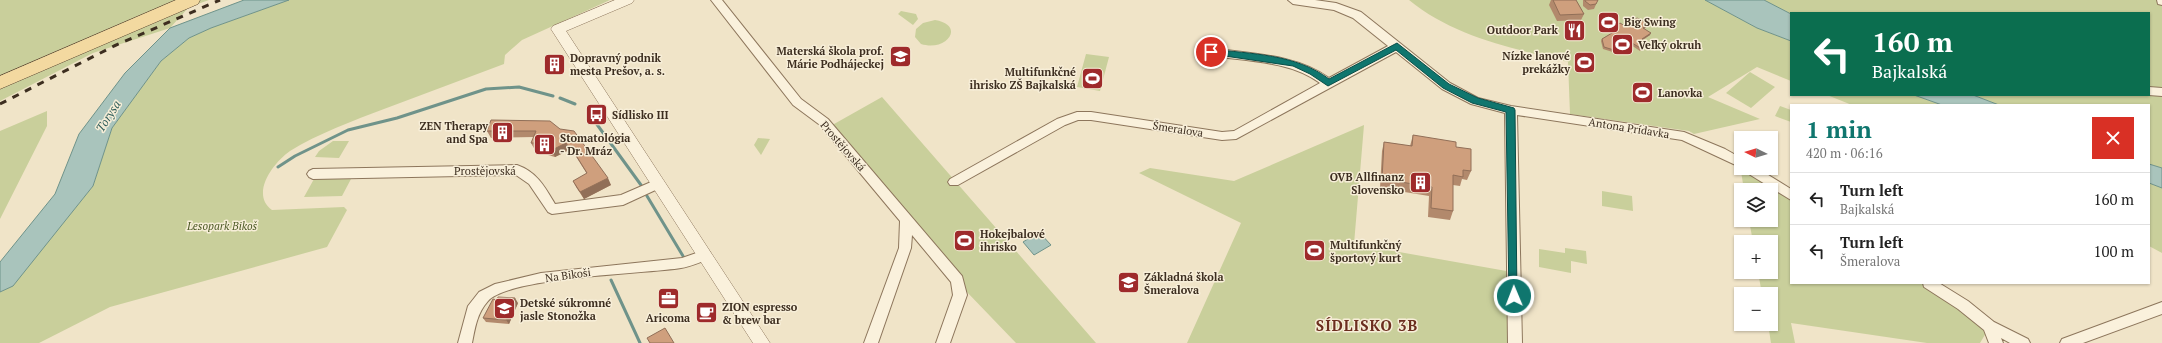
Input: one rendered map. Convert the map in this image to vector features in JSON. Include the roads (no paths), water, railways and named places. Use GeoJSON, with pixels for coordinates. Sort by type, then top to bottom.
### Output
{"type":"FeatureCollection","features":[{"type":"Feature","properties":{"kind":"main road"},"geometry":{"type":"LineString","coordinates":[[0,83],[192,0]]}},
{"type":"Feature","properties":{"kind":"street"},"geometry":{"type":"LineString","coordinates":[[626,0],[558,29],[762,343]]}},
{"type":"Feature","properties":{"kind":"street","name":"Prostějovská"},"geometry":{"type":"LineString","coordinates":[[716,0],[797,102],[824,122],[957,280],[960,295],[943,343]]}},
{"type":"Feature","properties":{"kind":"street","name":"Antona Prídavka"},"geometry":{"type":"LineString","coordinates":[[1294,0],[1322,4],[1347,5],[1357,15],[1446,86],[1475,101],[1511,110],[1684,136],[1722,152],[1734,160]]}},
{"type":"Feature","properties":{"kind":"street","name":"Šmeralova"},"geometry":{"type":"LineString","coordinates":[[954,182],[1061,122],[1078,116],[1091,116],[1222,136],[1236,135],[1397,46]]}},
{"type":"Feature","properties":{"kind":"street"},"geometry":{"type":"LineString","coordinates":[[1211,52],[1294,64],[1313,72],[1328,83]]}},
{"type":"Feature","properties":{"kind":"street"},"geometry":{"type":"LineString","coordinates":[[2150,91],[2162,92]]}},
{"type":"Feature","properties":{"kind":"street"},"geometry":{"type":"LineString","coordinates":[[1511,110],[1515,343]]}},
{"type":"Feature","properties":{"kind":"street","name":"Prostějovská"},"geometry":{"type":"LineString","coordinates":[[313,174],[517,170],[526,173],[533,178],[552,208],[623,200],[658,184]]}},
{"type":"Feature","properties":{"kind":"street"},"geometry":{"type":"LineString","coordinates":[[1759,175],[1790,194]]}},
{"type":"Feature","properties":{"kind":"street"},"geometry":{"type":"LineString","coordinates":[[871,343],[905,248],[906,221]]}},
{"type":"Feature","properties":{"kind":"street"},"geometry":{"type":"LineString","coordinates":[[905,248],[927,246]]}},
{"type":"Feature","properties":{"kind":"street","name":"Na Bikoši"},"geometry":{"type":"LineString","coordinates":[[465,343],[473,310],[484,296],[500,288],[541,278],[682,263],[705,255]]}},
{"type":"Feature","properties":{"kind":"street"},"geometry":{"type":"LineString","coordinates":[[1931,284],[1963,305],[1989,326],[2023,343]]}},
{"type":"Feature","properties":{"kind":"street"},"geometry":{"type":"LineString","coordinates":[[2067,343],[2162,308]]}},
{"type":"Feature","properties":{"kind":"street"},"geometry":{"type":"LineString","coordinates":[[1989,326],[1996,343]]}},
{"type":"Feature","properties":{"kind":"water","name":"Torysa"},"geometry":{"type":"Polygon","coordinates":[[[244,0],[289,0],[211,28],[189,38],[161,61],[112,128],[93,186],[13,286],[0,292],[0,262],[55,194],[79,134],[125,73],[170,28],[244,0]]]}},
{"type":"Feature","properties":{"kind":"water"},"geometry":{"type":"Polygon","coordinates":[[[1705,0],[1764,0],[1790,13],[1790,41],[1757,28],[1705,0]]]}},
{"type":"Feature","properties":{"kind":"water"},"geometry":{"type":"Polygon","coordinates":[[[1917,96],[1976,96],[1996,104],[1939,104],[1917,96]]]}},
{"type":"Feature","properties":{"kind":"water"},"geometry":{"type":"Polygon","coordinates":[[[2150,164],[2162,168],[2162,188],[2150,183],[2150,164]]]}},
{"type":"Feature","properties":{"kind":"water"},"geometry":{"type":"Polygon","coordinates":[[[1039,232],[1051,245],[1034,255],[1023,242],[1039,232]]]}},
{"type":"Feature","properties":{"kind":"waterway"},"geometry":{"type":"LineString","coordinates":[[278,167],[295,156],[348,130],[397,118],[486,89],[519,87],[553,96]]}},
{"type":"Feature","properties":{"kind":"waterway"},"geometry":{"type":"LineString","coordinates":[[560,98],[575,104]]}},
{"type":"Feature","properties":{"kind":"waterway"},"geometry":{"type":"LineString","coordinates":[[593,119],[641,185]]}},
{"type":"Feature","properties":{"kind":"waterway"},"geometry":{"type":"LineString","coordinates":[[647,196],[683,256]]}},
{"type":"Feature","properties":{"kind":"waterway"},"geometry":{"type":"LineString","coordinates":[[611,280],[640,343]]}},
{"type":"Feature","properties":{"kind":"railway"},"geometry":{"type":"LineString","coordinates":[[0,104],[114,46],[220,0]]}},
{"type":"Feature","properties":{"kind":"place","name":"Big Swing"},"geometry":{"type":"Point","coordinates":[1609,22]}},
{"type":"Feature","properties":{"kind":"place","name":"Outdoor Park"},"geometry":{"type":"Point","coordinates":[1574,30]}},
{"type":"Feature","properties":{"kind":"place","name":"Veľký okruh"},"geometry":{"type":"Point","coordinates":[1622,45]}},
{"type":"Feature","properties":{"kind":"place","name":"Materská škola prof. Márie Podhájeckej"},"geometry":{"type":"Point","coordinates":[900,57]}},
{"type":"Feature","properties":{"kind":"place","name":"Nízke lanové prekážky"},"geometry":{"type":"Point","coordinates":[1585,62]}},
{"type":"Feature","properties":{"kind":"place","name":"Dopravný podnik mesta Prešov, a. s."},"geometry":{"type":"Point","coordinates":[554,64]}},
{"type":"Feature","properties":{"kind":"place","name":"Multifunkčné ihrisko ZŠ Bajkalská"},"geometry":{"type":"Point","coordinates":[1092,78]}},
{"type":"Feature","properties":{"kind":"place","name":"Lanovka"},"geometry":{"type":"Point","coordinates":[1643,93]}},
{"type":"Feature","properties":{"kind":"place","name":"Sídlisko III"},"geometry":{"type":"Point","coordinates":[596,115]}},
{"type":"Feature","properties":{"kind":"place","name":"ZEN Therapy and Spa"},"geometry":{"type":"Point","coordinates":[503,132]}},
{"type":"Feature","properties":{"kind":"place","name":"Stomatológia - Dr. Mráz"},"geometry":{"type":"Point","coordinates":[544,144]}},
{"type":"Feature","properties":{"kind":"place","name":"OVB Allfinanz Slovensko"},"geometry":{"type":"Point","coordinates":[1420,183]}},
{"type":"Feature","properties":{"kind":"place","name":"Hokejbalové ihrisko"},"geometry":{"type":"Point","coordinates":[964,240]}},
{"type":"Feature","properties":{"kind":"place","name":"Multifunkčný športový kurt"},"geometry":{"type":"Point","coordinates":[1315,251]}},
{"type":"Feature","properties":{"kind":"place","name":"Základná škola Šmeralova"},"geometry":{"type":"Point","coordinates":[1129,283]}},
{"type":"Feature","properties":{"kind":"place","name":"Aricoma"},"geometry":{"type":"Point","coordinates":[668,298]}},
{"type":"Feature","properties":{"kind":"place","name":"Detské súkromné jasle Stonožka"},"geometry":{"type":"Point","coordinates":[505,309]}},
{"type":"Feature","properties":{"kind":"place","name":"ZION espresso & brew bar"},"geometry":{"type":"Point","coordinates":[707,313]}},
{"type":"Feature","properties":{"kind":"district","name":"SÍDLISKO 3B"},"geometry":{"type":"Point","coordinates":[1367,325]}},
{"type":"Feature","properties":{"kind":"park label","name":"Lesopark Bikoš"},"geometry":{"type":"Point","coordinates":[222,226]}}]}
